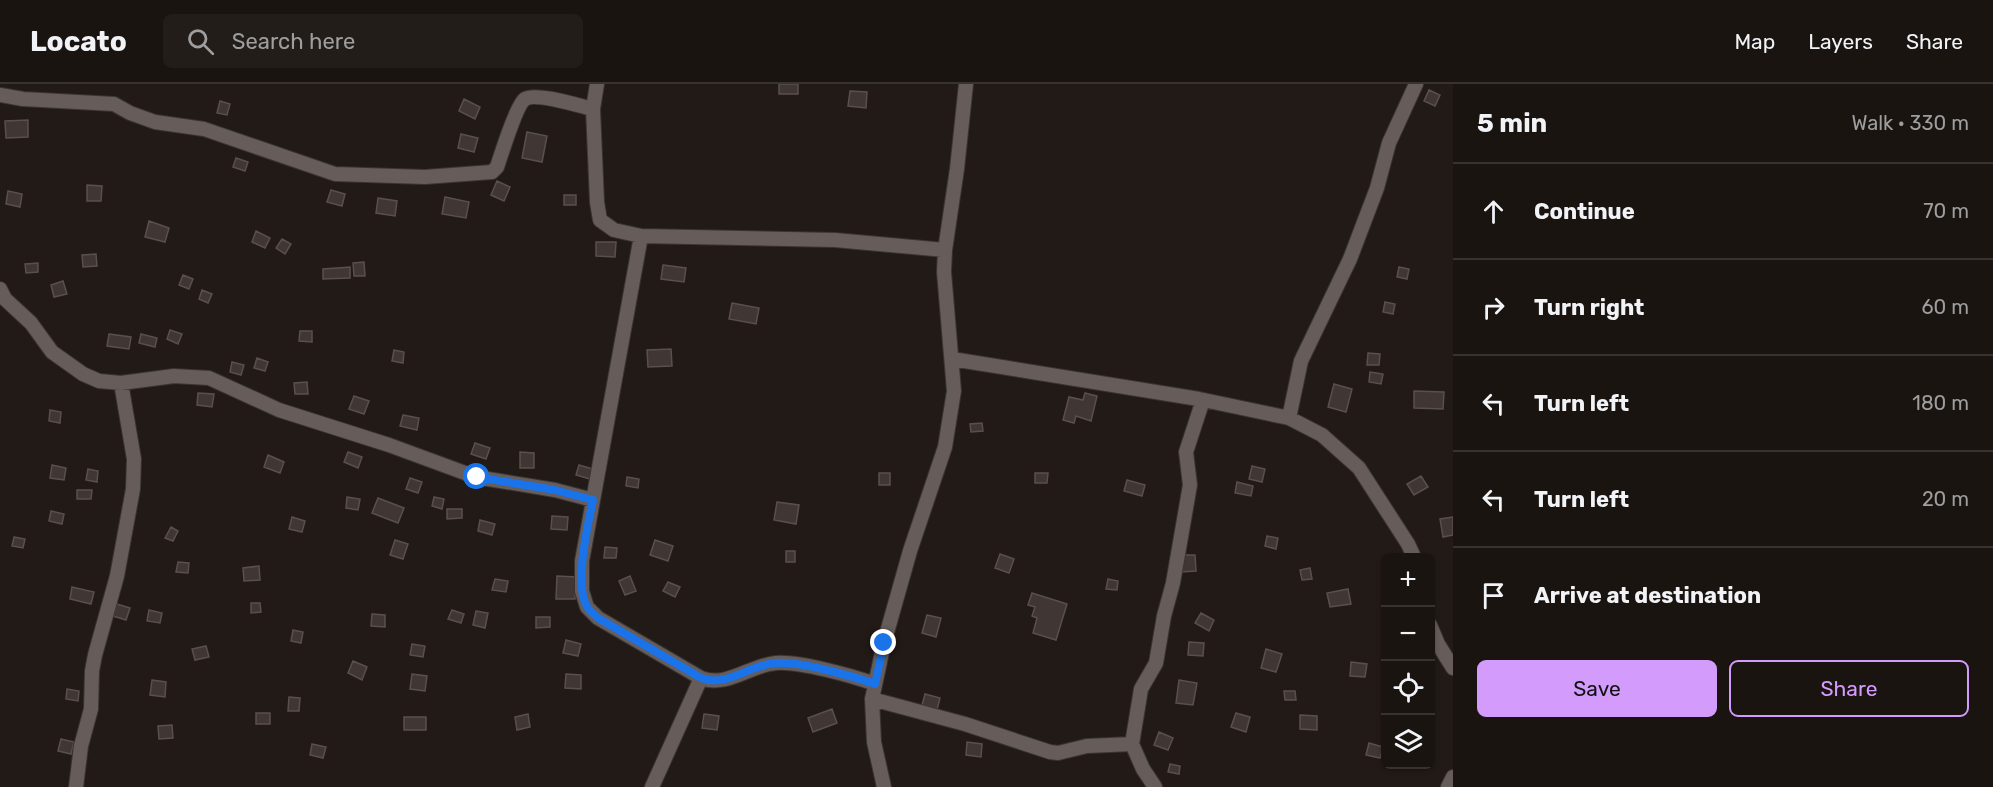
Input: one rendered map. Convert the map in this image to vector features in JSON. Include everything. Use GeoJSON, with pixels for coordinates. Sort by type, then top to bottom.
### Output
{"type":"FeatureCollection","features":[{"type":"Feature","properties":{"kind":"street"},"geometry":{"type":"LineString","coordinates":[[597,84],[593,109],[597,202],[600,220],[614,230],[641,236],[835,240],[945,250]]}},
{"type":"Feature","properties":{"kind":"street"},"geometry":{"type":"LineString","coordinates":[[884,787],[874,742],[872,699],[884,643],[910,551],[945,447],[954,391],[944,272],[966,84]]}},
{"type":"Feature","properties":{"kind":"street"},"geometry":{"type":"LineString","coordinates":[[1289,418],[1301,361],[1350,259],[1377,188],[1389,143],[1416,84]]}},
{"type":"Feature","properties":{"kind":"street"},"geometry":{"type":"LineString","coordinates":[[0,95],[23,99],[114,104],[130,113],[155,122],[204,129],[327,173],[384,177],[425,177],[492,172],[497,167],[522,102],[530,97],[593,109]]}},
{"type":"Feature","properties":{"kind":"street"},"geometry":{"type":"LineString","coordinates":[[641,236],[582,561],[582,591],[587,607],[598,618],[710,681],[720,681],[753,668],[777,663],[794,664],[860,678],[875,684]]}},
{"type":"Feature","properties":{"kind":"street"},"geometry":{"type":"LineString","coordinates":[[0,289],[5,299],[31,323],[59,359],[99,381],[121,382],[174,376],[209,378],[297,416],[389,445],[477,477],[555,490],[593,500]]}},
{"type":"Feature","properties":{"kind":"street"},"geometry":{"type":"LineString","coordinates":[[952,359],[1203,400],[1289,418],[1322,435],[1359,468],[1412,553]]}},
{"type":"Feature","properties":{"kind":"street"},"geometry":{"type":"LineString","coordinates":[[76,787],[81,746],[91,709],[94,663],[117,576],[133,489],[134,459],[121,382]]}},
{"type":"Feature","properties":{"kind":"street"},"geometry":{"type":"LineString","coordinates":[[1155,787],[1143,769],[1132,744],[1141,689],[1156,663],[1164,616],[1173,583],[1190,485],[1186,452],[1203,400]]}},
{"type":"Feature","properties":{"kind":"street"},"geometry":{"type":"LineString","coordinates":[[1435,636],[1453,668]]}},
{"type":"Feature","properties":{"kind":"street"},"geometry":{"type":"LineString","coordinates":[[652,787],[701,678]]}},
{"type":"Feature","properties":{"kind":"street"},"geometry":{"type":"LineString","coordinates":[[872,699],[965,724],[1050,752],[1058,753],[1087,746],[1132,744]]}},
{"type":"Feature","properties":{"kind":"street"},"geometry":{"type":"LineString","coordinates":[[1448,787],[1453,777]]}},
{"type":"Feature","properties":{"kind":"building"},"geometry":{"type":"Polygon","coordinates":[[[779,84],[798,84],[798,94],[779,94],[779,84]]]}},
{"type":"Feature","properties":{"kind":"building"},"geometry":{"type":"Polygon","coordinates":[[[1429,90],[1440,95],[1435,106],[1424,101],[1429,90]]]}},
{"type":"Feature","properties":{"kind":"building"},"geometry":{"type":"Polygon","coordinates":[[[850,91],[867,92],[866,108],[848,106],[850,91]]]}},
{"type":"Feature","properties":{"kind":"building"},"geometry":{"type":"Polygon","coordinates":[[[464,99],[480,107],[475,119],[459,111],[464,99]]]}},
{"type":"Feature","properties":{"kind":"building"},"geometry":{"type":"Polygon","coordinates":[[[220,101],[230,104],[227,115],[217,113],[220,101]]]}},
{"type":"Feature","properties":{"kind":"building"},"geometry":{"type":"Polygon","coordinates":[[[28,120],[28,137],[6,138],[5,121],[28,120]]]}},
{"type":"Feature","properties":{"kind":"building"},"geometry":{"type":"Polygon","coordinates":[[[527,132],[547,136],[542,162],[522,158],[527,132]]]}},
{"type":"Feature","properties":{"kind":"building"},"geometry":{"type":"Polygon","coordinates":[[[461,134],[478,138],[474,152],[458,148],[461,134]]]}},
{"type":"Feature","properties":{"kind":"building"},"geometry":{"type":"Polygon","coordinates":[[[236,158],[248,162],[245,171],[233,167],[236,158]]]}},
{"type":"Feature","properties":{"kind":"building"},"geometry":{"type":"Polygon","coordinates":[[[497,181],[510,187],[504,201],[491,195],[497,181]]]}},
{"type":"Feature","properties":{"kind":"building"},"geometry":{"type":"Polygon","coordinates":[[[87,185],[102,186],[101,201],[87,201],[87,185]]]}},
{"type":"Feature","properties":{"kind":"building"},"geometry":{"type":"Polygon","coordinates":[[[331,190],[345,194],[342,206],[327,202],[331,190]]]}},
{"type":"Feature","properties":{"kind":"building"},"geometry":{"type":"Polygon","coordinates":[[[8,191],[22,194],[20,207],[6,204],[8,191]]]}},
{"type":"Feature","properties":{"kind":"building"},"geometry":{"type":"Polygon","coordinates":[[[564,195],[576,195],[576,205],[564,205],[564,195]]]}},
{"type":"Feature","properties":{"kind":"building"},"geometry":{"type":"Polygon","coordinates":[[[445,197],[469,202],[466,218],[442,214],[445,197]]]}},
{"type":"Feature","properties":{"kind":"building"},"geometry":{"type":"Polygon","coordinates":[[[378,198],[397,201],[395,216],[376,213],[378,198]]]}},
{"type":"Feature","properties":{"kind":"building"},"geometry":{"type":"Polygon","coordinates":[[[149,221],[169,228],[165,242],[145,237],[149,221]]]}},
{"type":"Feature","properties":{"kind":"building"},"geometry":{"type":"Polygon","coordinates":[[[256,231],[270,238],[265,248],[252,242],[256,231]]]}},
{"type":"Feature","properties":{"kind":"building"},"geometry":{"type":"Polygon","coordinates":[[[282,239],[291,244],[285,254],[276,248],[282,239]]]}},
{"type":"Feature","properties":{"kind":"building"},"geometry":{"type":"Polygon","coordinates":[[[596,242],[616,242],[615,257],[596,256],[596,242]]]}},
{"type":"Feature","properties":{"kind":"building"},"geometry":{"type":"Polygon","coordinates":[[[96,254],[97,266],[83,267],[82,255],[96,254]]]}},
{"type":"Feature","properties":{"kind":"building"},"geometry":{"type":"Polygon","coordinates":[[[364,262],[365,276],[354,276],[353,263],[364,262]]]}},
{"type":"Feature","properties":{"kind":"building"},"geometry":{"type":"Polygon","coordinates":[[[38,263],[38,272],[26,273],[25,264],[38,263]]]}},
{"type":"Feature","properties":{"kind":"building"},"geometry":{"type":"Polygon","coordinates":[[[663,265],[686,268],[684,282],[661,279],[663,265]]]}},
{"type":"Feature","properties":{"kind":"building"},"geometry":{"type":"Polygon","coordinates":[[[350,267],[350,278],[323,279],[323,269],[350,267]]]}},
{"type":"Feature","properties":{"kind":"building"},"geometry":{"type":"Polygon","coordinates":[[[1399,267],[1409,269],[1407,279],[1397,277],[1399,267]]]}},
{"type":"Feature","properties":{"kind":"building"},"geometry":{"type":"Polygon","coordinates":[[[183,275],[193,279],[189,289],[179,285],[183,275]]]}},
{"type":"Feature","properties":{"kind":"building"},"geometry":{"type":"Polygon","coordinates":[[[63,281],[67,294],[54,297],[51,285],[63,281]]]}},
{"type":"Feature","properties":{"kind":"building"},"geometry":{"type":"Polygon","coordinates":[[[202,290],[212,294],[208,303],[199,299],[202,290]]]}},
{"type":"Feature","properties":{"kind":"building"},"geometry":{"type":"Polygon","coordinates":[[[1385,302],[1395,304],[1393,314],[1383,312],[1385,302]]]}},
{"type":"Feature","properties":{"kind":"building"},"geometry":{"type":"Polygon","coordinates":[[[732,303],[759,308],[756,324],[729,319],[732,303]]]}},
{"type":"Feature","properties":{"kind":"building"},"geometry":{"type":"Polygon","coordinates":[[[170,330],[182,334],[178,344],[167,339],[170,330]]]}},
{"type":"Feature","properties":{"kind":"building"},"geometry":{"type":"Polygon","coordinates":[[[300,331],[312,331],[312,342],[299,341],[300,331]]]}},
{"type":"Feature","properties":{"kind":"building"},"geometry":{"type":"Polygon","coordinates":[[[109,334],[131,337],[129,349],[107,346],[109,334]]]}},
{"type":"Feature","properties":{"kind":"building"},"geometry":{"type":"Polygon","coordinates":[[[141,334],[157,338],[155,347],[139,343],[141,334]]]}},
{"type":"Feature","properties":{"kind":"building"},"geometry":{"type":"Polygon","coordinates":[[[671,349],[672,366],[648,367],[647,350],[671,349]]]}},
{"type":"Feature","properties":{"kind":"building"},"geometry":{"type":"Polygon","coordinates":[[[394,350],[404,352],[403,363],[392,361],[394,350]]]}},
{"type":"Feature","properties":{"kind":"building"},"geometry":{"type":"Polygon","coordinates":[[[1368,353],[1380,354],[1379,365],[1367,365],[1368,353]]]}},
{"type":"Feature","properties":{"kind":"building"},"geometry":{"type":"Polygon","coordinates":[[[257,358],[268,362],[265,371],[254,368],[257,358]]]}},
{"type":"Feature","properties":{"kind":"building"},"geometry":{"type":"Polygon","coordinates":[[[232,362],[244,365],[241,375],[230,372],[232,362]]]}},
{"type":"Feature","properties":{"kind":"building"},"geometry":{"type":"Polygon","coordinates":[[[1370,372],[1383,374],[1381,384],[1369,382],[1370,372]]]}},
{"type":"Feature","properties":{"kind":"building"},"geometry":{"type":"Polygon","coordinates":[[[307,382],[308,394],[295,394],[294,383],[307,382]]]}},
{"type":"Feature","properties":{"kind":"building"},"geometry":{"type":"Polygon","coordinates":[[[1334,384],[1352,389],[1346,412],[1328,407],[1334,384]]]}},
{"type":"Feature","properties":{"kind":"building"},"geometry":{"type":"Polygon","coordinates":[[[1414,391],[1444,392],[1443,409],[1414,408],[1414,391]]]}},
{"type":"Feature","properties":{"kind":"building"},"geometry":{"type":"Polygon","coordinates":[[[198,393],[214,394],[212,407],[197,405],[198,393]]]}},
{"type":"Feature","properties":{"kind":"building"},"geometry":{"type":"Polygon","coordinates":[[[1085,393],[1097,396],[1091,421],[1076,416],[1074,423],[1063,420],[1069,397],[1083,400],[1085,393]]]}},
{"type":"Feature","properties":{"kind":"building"},"geometry":{"type":"Polygon","coordinates":[[[354,396],[369,401],[364,414],[349,409],[354,396]]]}},
{"type":"Feature","properties":{"kind":"building"},"geometry":{"type":"Polygon","coordinates":[[[50,410],[61,412],[60,423],[49,421],[50,410]]]}},
{"type":"Feature","properties":{"kind":"building"},"geometry":{"type":"Polygon","coordinates":[[[403,415],[419,418],[417,430],[400,426],[403,415]]]}},
{"type":"Feature","properties":{"kind":"building"},"geometry":{"type":"Polygon","coordinates":[[[982,423],[983,431],[971,432],[970,424],[982,423]]]}},
{"type":"Feature","properties":{"kind":"building"},"geometry":{"type":"Polygon","coordinates":[[[475,443],[490,448],[486,459],[471,454],[475,443]]]}},
{"type":"Feature","properties":{"kind":"building"},"geometry":{"type":"Polygon","coordinates":[[[348,452],[362,457],[358,468],[344,462],[348,452]]]}},
{"type":"Feature","properties":{"kind":"building"},"geometry":{"type":"Polygon","coordinates":[[[520,452],[534,453],[534,468],[520,468],[520,452]]]}},
{"type":"Feature","properties":{"kind":"building"},"geometry":{"type":"Polygon","coordinates":[[[268,455],[284,462],[280,473],[264,467],[268,455]]]}},
{"type":"Feature","properties":{"kind":"building"},"geometry":{"type":"Polygon","coordinates":[[[52,465],[66,468],[64,480],[50,478],[52,465]]]}},
{"type":"Feature","properties":{"kind":"building"},"geometry":{"type":"Polygon","coordinates":[[[579,465],[593,469],[590,479],[576,475],[579,465]]]}},
{"type":"Feature","properties":{"kind":"building"},"geometry":{"type":"Polygon","coordinates":[[[1252,466],[1265,469],[1262,482],[1249,479],[1252,466]]]}},
{"type":"Feature","properties":{"kind":"building"},"geometry":{"type":"Polygon","coordinates":[[[88,469],[98,471],[97,482],[86,480],[88,469]]]}},
{"type":"Feature","properties":{"kind":"building"},"geometry":{"type":"Polygon","coordinates":[[[879,473],[890,473],[890,485],[879,485],[879,473]]]}},
{"type":"Feature","properties":{"kind":"building"},"geometry":{"type":"Polygon","coordinates":[[[1035,473],[1048,473],[1047,483],[1035,483],[1035,473]]]}},
{"type":"Feature","properties":{"kind":"building"},"geometry":{"type":"Polygon","coordinates":[[[1421,476],[1428,487],[1414,495],[1407,484],[1421,476]]]}},
{"type":"Feature","properties":{"kind":"building"},"geometry":{"type":"Polygon","coordinates":[[[627,477],[639,479],[638,488],[626,486],[627,477]]]}},
{"type":"Feature","properties":{"kind":"building"},"geometry":{"type":"Polygon","coordinates":[[[410,478],[422,482],[418,493],[406,489],[410,478]]]}},
{"type":"Feature","properties":{"kind":"building"},"geometry":{"type":"Polygon","coordinates":[[[1127,480],[1145,485],[1142,496],[1124,491],[1127,480]]]}},
{"type":"Feature","properties":{"kind":"building"},"geometry":{"type":"Polygon","coordinates":[[[1237,482],[1253,486],[1251,496],[1235,493],[1237,482]]]}},
{"type":"Feature","properties":{"kind":"building"},"geometry":{"type":"Polygon","coordinates":[[[77,490],[92,490],[91,499],[77,499],[77,490]]]}},
{"type":"Feature","properties":{"kind":"building"},"geometry":{"type":"Polygon","coordinates":[[[347,497],[360,499],[358,510],[346,508],[347,497]]]}},
{"type":"Feature","properties":{"kind":"building"},"geometry":{"type":"Polygon","coordinates":[[[434,497],[444,499],[442,509],[432,506],[434,497]]]}},
{"type":"Feature","properties":{"kind":"building"},"geometry":{"type":"Polygon","coordinates":[[[378,498],[404,508],[398,523],[372,513],[378,498]]]}},
{"type":"Feature","properties":{"kind":"building"},"geometry":{"type":"Polygon","coordinates":[[[777,502],[799,505],[796,524],[774,520],[777,502]]]}},
{"type":"Feature","properties":{"kind":"building"},"geometry":{"type":"Polygon","coordinates":[[[447,509],[462,509],[462,518],[447,519],[447,509]]]}},
{"type":"Feature","properties":{"kind":"building"},"geometry":{"type":"Polygon","coordinates":[[[51,511],[64,514],[62,524],[49,521],[51,511]]]}},
{"type":"Feature","properties":{"kind":"building"},"geometry":{"type":"Polygon","coordinates":[[[552,516],[568,517],[567,530],[551,529],[552,516]]]}},
{"type":"Feature","properties":{"kind":"building"},"geometry":{"type":"Polygon","coordinates":[[[292,517],[305,521],[302,532],[289,529],[292,517]]]}},
{"type":"Feature","properties":{"kind":"building"},"geometry":{"type":"Polygon","coordinates":[[[1453,517],[1453,535],[1443,537],[1440,519],[1453,517]]]}},
{"type":"Feature","properties":{"kind":"building"},"geometry":{"type":"Polygon","coordinates":[[[480,520],[495,524],[492,535],[478,531],[480,520]]]}},
{"type":"Feature","properties":{"kind":"building"},"geometry":{"type":"Polygon","coordinates":[[[171,527],[178,531],[173,541],[165,538],[171,527]]]}},
{"type":"Feature","properties":{"kind":"building"},"geometry":{"type":"Polygon","coordinates":[[[1267,536],[1278,538],[1276,549],[1265,546],[1267,536]]]}},
{"type":"Feature","properties":{"kind":"building"},"geometry":{"type":"Polygon","coordinates":[[[14,537],[25,539],[23,548],[12,546],[14,537]]]}},
{"type":"Feature","properties":{"kind":"building"},"geometry":{"type":"Polygon","coordinates":[[[395,540],[408,544],[403,559],[390,555],[395,540]]]}},
{"type":"Feature","properties":{"kind":"building"},"geometry":{"type":"Polygon","coordinates":[[[655,540],[673,546],[668,561],[650,555],[655,540]]]}},
{"type":"Feature","properties":{"kind":"building"},"geometry":{"type":"Polygon","coordinates":[[[605,547],[617,548],[616,558],[604,558],[605,547]]]}},
{"type":"Feature","properties":{"kind":"building"},"geometry":{"type":"Polygon","coordinates":[[[786,551],[795,551],[795,562],[786,562],[786,551]]]}},
{"type":"Feature","properties":{"kind":"building"},"geometry":{"type":"Polygon","coordinates":[[[1000,554],[1014,559],[1009,573],[995,568],[1000,554]]]}},
{"type":"Feature","properties":{"kind":"building"},"geometry":{"type":"Polygon","coordinates":[[[1180,555],[1195,555],[1196,571],[1181,572],[1180,555]]]}},
{"type":"Feature","properties":{"kind":"building"},"geometry":{"type":"Polygon","coordinates":[[[178,562],[189,563],[188,573],[176,572],[178,562]]]}},
{"type":"Feature","properties":{"kind":"building"},"geometry":{"type":"Polygon","coordinates":[[[259,566],[260,580],[244,581],[243,568],[259,566]]]}},
{"type":"Feature","properties":{"kind":"building"},"geometry":{"type":"Polygon","coordinates":[[[1310,568],[1312,579],[1302,580],[1300,570],[1310,568]]]}},
{"type":"Feature","properties":{"kind":"building"},"geometry":{"type":"Polygon","coordinates":[[[557,576],[576,577],[575,599],[556,599],[557,576]]]}},
{"type":"Feature","properties":{"kind":"building"},"geometry":{"type":"Polygon","coordinates":[[[630,576],[636,591],[625,595],[619,581],[630,576]]]}},
{"type":"Feature","properties":{"kind":"building"},"geometry":{"type":"Polygon","coordinates":[[[495,579],[508,581],[506,592],[492,590],[495,579]]]}},
{"type":"Feature","properties":{"kind":"building"},"geometry":{"type":"Polygon","coordinates":[[[1108,579],[1118,581],[1117,590],[1106,589],[1108,579]]]}},
{"type":"Feature","properties":{"kind":"building"},"geometry":{"type":"Polygon","coordinates":[[[668,582],[680,587],[675,597],[663,591],[668,582]]]}},
{"type":"Feature","properties":{"kind":"building"},"geometry":{"type":"Polygon","coordinates":[[[72,587],[94,592],[91,604],[70,599],[72,587]]]}},
{"type":"Feature","properties":{"kind":"building"},"geometry":{"type":"Polygon","coordinates":[[[1348,589],[1351,604],[1330,607],[1327,593],[1348,589]]]}},
{"type":"Feature","properties":{"kind":"building"},"geometry":{"type":"Polygon","coordinates":[[[1032,593],[1067,604],[1056,640],[1033,633],[1037,618],[1032,616],[1035,607],[1028,605],[1032,593]]]}},
{"type":"Feature","properties":{"kind":"building"},"geometry":{"type":"Polygon","coordinates":[[[251,603],[260,603],[261,612],[251,613],[251,603]]]}},
{"type":"Feature","properties":{"kind":"building"},"geometry":{"type":"Polygon","coordinates":[[[117,604],[130,608],[126,620],[113,616],[117,604]]]}},
{"type":"Feature","properties":{"kind":"building"},"geometry":{"type":"Polygon","coordinates":[[[149,610],[162,613],[160,623],[147,621],[149,610]]]}},
{"type":"Feature","properties":{"kind":"building"},"geometry":{"type":"Polygon","coordinates":[[[452,610],[464,614],[461,623],[448,619],[452,610]]]}},
{"type":"Feature","properties":{"kind":"building"},"geometry":{"type":"Polygon","coordinates":[[[476,611],[488,613],[485,628],[473,625],[476,611]]]}},
{"type":"Feature","properties":{"kind":"building"},"geometry":{"type":"Polygon","coordinates":[[[1201,613],[1214,620],[1209,631],[1195,623],[1201,613]]]}},
{"type":"Feature","properties":{"kind":"building"},"geometry":{"type":"Polygon","coordinates":[[[372,614],[385,615],[385,627],[371,626],[372,614]]]}},
{"type":"Feature","properties":{"kind":"building"},"geometry":{"type":"Polygon","coordinates":[[[927,615],[941,618],[936,637],[922,633],[927,615]]]}},
{"type":"Feature","properties":{"kind":"building"},"geometry":{"type":"Polygon","coordinates":[[[536,617],[550,617],[550,627],[536,628],[536,617]]]}},
{"type":"Feature","properties":{"kind":"building"},"geometry":{"type":"Polygon","coordinates":[[[293,630],[303,632],[301,643],[291,641],[293,630]]]}},
{"type":"Feature","properties":{"kind":"building"},"geometry":{"type":"Polygon","coordinates":[[[566,640],[581,644],[578,656],[563,653],[566,640]]]}},
{"type":"Feature","properties":{"kind":"building"},"geometry":{"type":"Polygon","coordinates":[[[1189,642],[1204,643],[1203,656],[1188,655],[1189,642]]]}},
{"type":"Feature","properties":{"kind":"building"},"geometry":{"type":"Polygon","coordinates":[[[412,644],[425,646],[423,657],[410,655],[412,644]]]}},
{"type":"Feature","properties":{"kind":"building"},"geometry":{"type":"Polygon","coordinates":[[[206,646],[209,657],[195,660],[192,649],[206,646]]]}},
{"type":"Feature","properties":{"kind":"building"},"geometry":{"type":"Polygon","coordinates":[[[1266,649],[1282,654],[1276,672],[1261,668],[1266,649]]]}},
{"type":"Feature","properties":{"kind":"building"},"geometry":{"type":"Polygon","coordinates":[[[353,661],[367,667],[362,680],[348,673],[353,661]]]}},
{"type":"Feature","properties":{"kind":"building"},"geometry":{"type":"Polygon","coordinates":[[[1351,662],[1367,664],[1365,677],[1350,676],[1351,662]]]}},
{"type":"Feature","properties":{"kind":"building"},"geometry":{"type":"Polygon","coordinates":[[[412,674],[427,676],[425,691],[410,689],[412,674]]]}},
{"type":"Feature","properties":{"kind":"building"},"geometry":{"type":"Polygon","coordinates":[[[566,674],[581,675],[581,689],[565,688],[566,674]]]}},
{"type":"Feature","properties":{"kind":"building"},"geometry":{"type":"Polygon","coordinates":[[[152,680],[166,682],[165,697],[150,695],[152,680]]]}},
{"type":"Feature","properties":{"kind":"building"},"geometry":{"type":"Polygon","coordinates":[[[1179,680],[1197,683],[1193,705],[1176,703],[1179,680]]]}},
{"type":"Feature","properties":{"kind":"building"},"geometry":{"type":"Polygon","coordinates":[[[67,689],[79,691],[78,701],[66,699],[67,689]]]}},
{"type":"Feature","properties":{"kind":"building"},"geometry":{"type":"Polygon","coordinates":[[[1284,691],[1295,691],[1296,700],[1285,700],[1284,691]]]}},
{"type":"Feature","properties":{"kind":"building"},"geometry":{"type":"Polygon","coordinates":[[[925,694],[940,698],[937,710],[922,705],[925,694]]]}},
{"type":"Feature","properties":{"kind":"building"},"geometry":{"type":"Polygon","coordinates":[[[289,697],[300,698],[299,711],[288,711],[289,697]]]}},
{"type":"Feature","properties":{"kind":"building"},"geometry":{"type":"Polygon","coordinates":[[[832,709],[837,723],[813,732],[808,718],[832,709]]]}},
{"type":"Feature","properties":{"kind":"building"},"geometry":{"type":"Polygon","coordinates":[[[256,713],[270,713],[270,724],[256,724],[256,713]]]}},
{"type":"Feature","properties":{"kind":"building"},"geometry":{"type":"Polygon","coordinates":[[[1236,713],[1250,717],[1246,732],[1231,727],[1236,713]]]}},
{"type":"Feature","properties":{"kind":"building"},"geometry":{"type":"Polygon","coordinates":[[[528,714],[530,727],[517,730],[515,717],[528,714]]]}},
{"type":"Feature","properties":{"kind":"building"},"geometry":{"type":"Polygon","coordinates":[[[704,714],[719,716],[717,730],[702,728],[704,714]]]}},
{"type":"Feature","properties":{"kind":"building"},"geometry":{"type":"Polygon","coordinates":[[[1300,715],[1317,716],[1317,730],[1300,729],[1300,715]]]}},
{"type":"Feature","properties":{"kind":"building"},"geometry":{"type":"Polygon","coordinates":[[[404,717],[426,717],[426,730],[404,730],[404,717]]]}},
{"type":"Feature","properties":{"kind":"building"},"geometry":{"type":"Polygon","coordinates":[[[172,725],[173,738],[159,739],[158,726],[172,725]]]}},
{"type":"Feature","properties":{"kind":"building"},"geometry":{"type":"Polygon","coordinates":[[[1159,732],[1173,738],[1168,750],[1154,745],[1159,732]]]}},
{"type":"Feature","properties":{"kind":"building"},"geometry":{"type":"Polygon","coordinates":[[[61,739],[74,742],[71,754],[58,751],[61,739]]]}},
{"type":"Feature","properties":{"kind":"building"},"geometry":{"type":"Polygon","coordinates":[[[967,742],[982,744],[981,757],[966,755],[967,742]]]}},
{"type":"Feature","properties":{"kind":"building"},"geometry":{"type":"Polygon","coordinates":[[[1369,743],[1381,746],[1380,758],[1366,755],[1369,743]]]}},
{"type":"Feature","properties":{"kind":"building"},"geometry":{"type":"Polygon","coordinates":[[[312,744],[326,747],[323,758],[310,755],[312,744]]]}},
{"type":"Feature","properties":{"kind":"building"},"geometry":{"type":"Polygon","coordinates":[[[1170,764],[1180,766],[1179,774],[1168,772],[1170,764]]]}},
{"type":"Feature","properties":{"kind":"route"},"geometry":{"type":"LineString","coordinates":[[477,477],[555,490],[593,500],[582,561],[582,591],[587,607],[598,618],[701,678],[720,681],[753,668],[777,663],[794,664],[860,678],[875,684],[884,643]]}}]}
